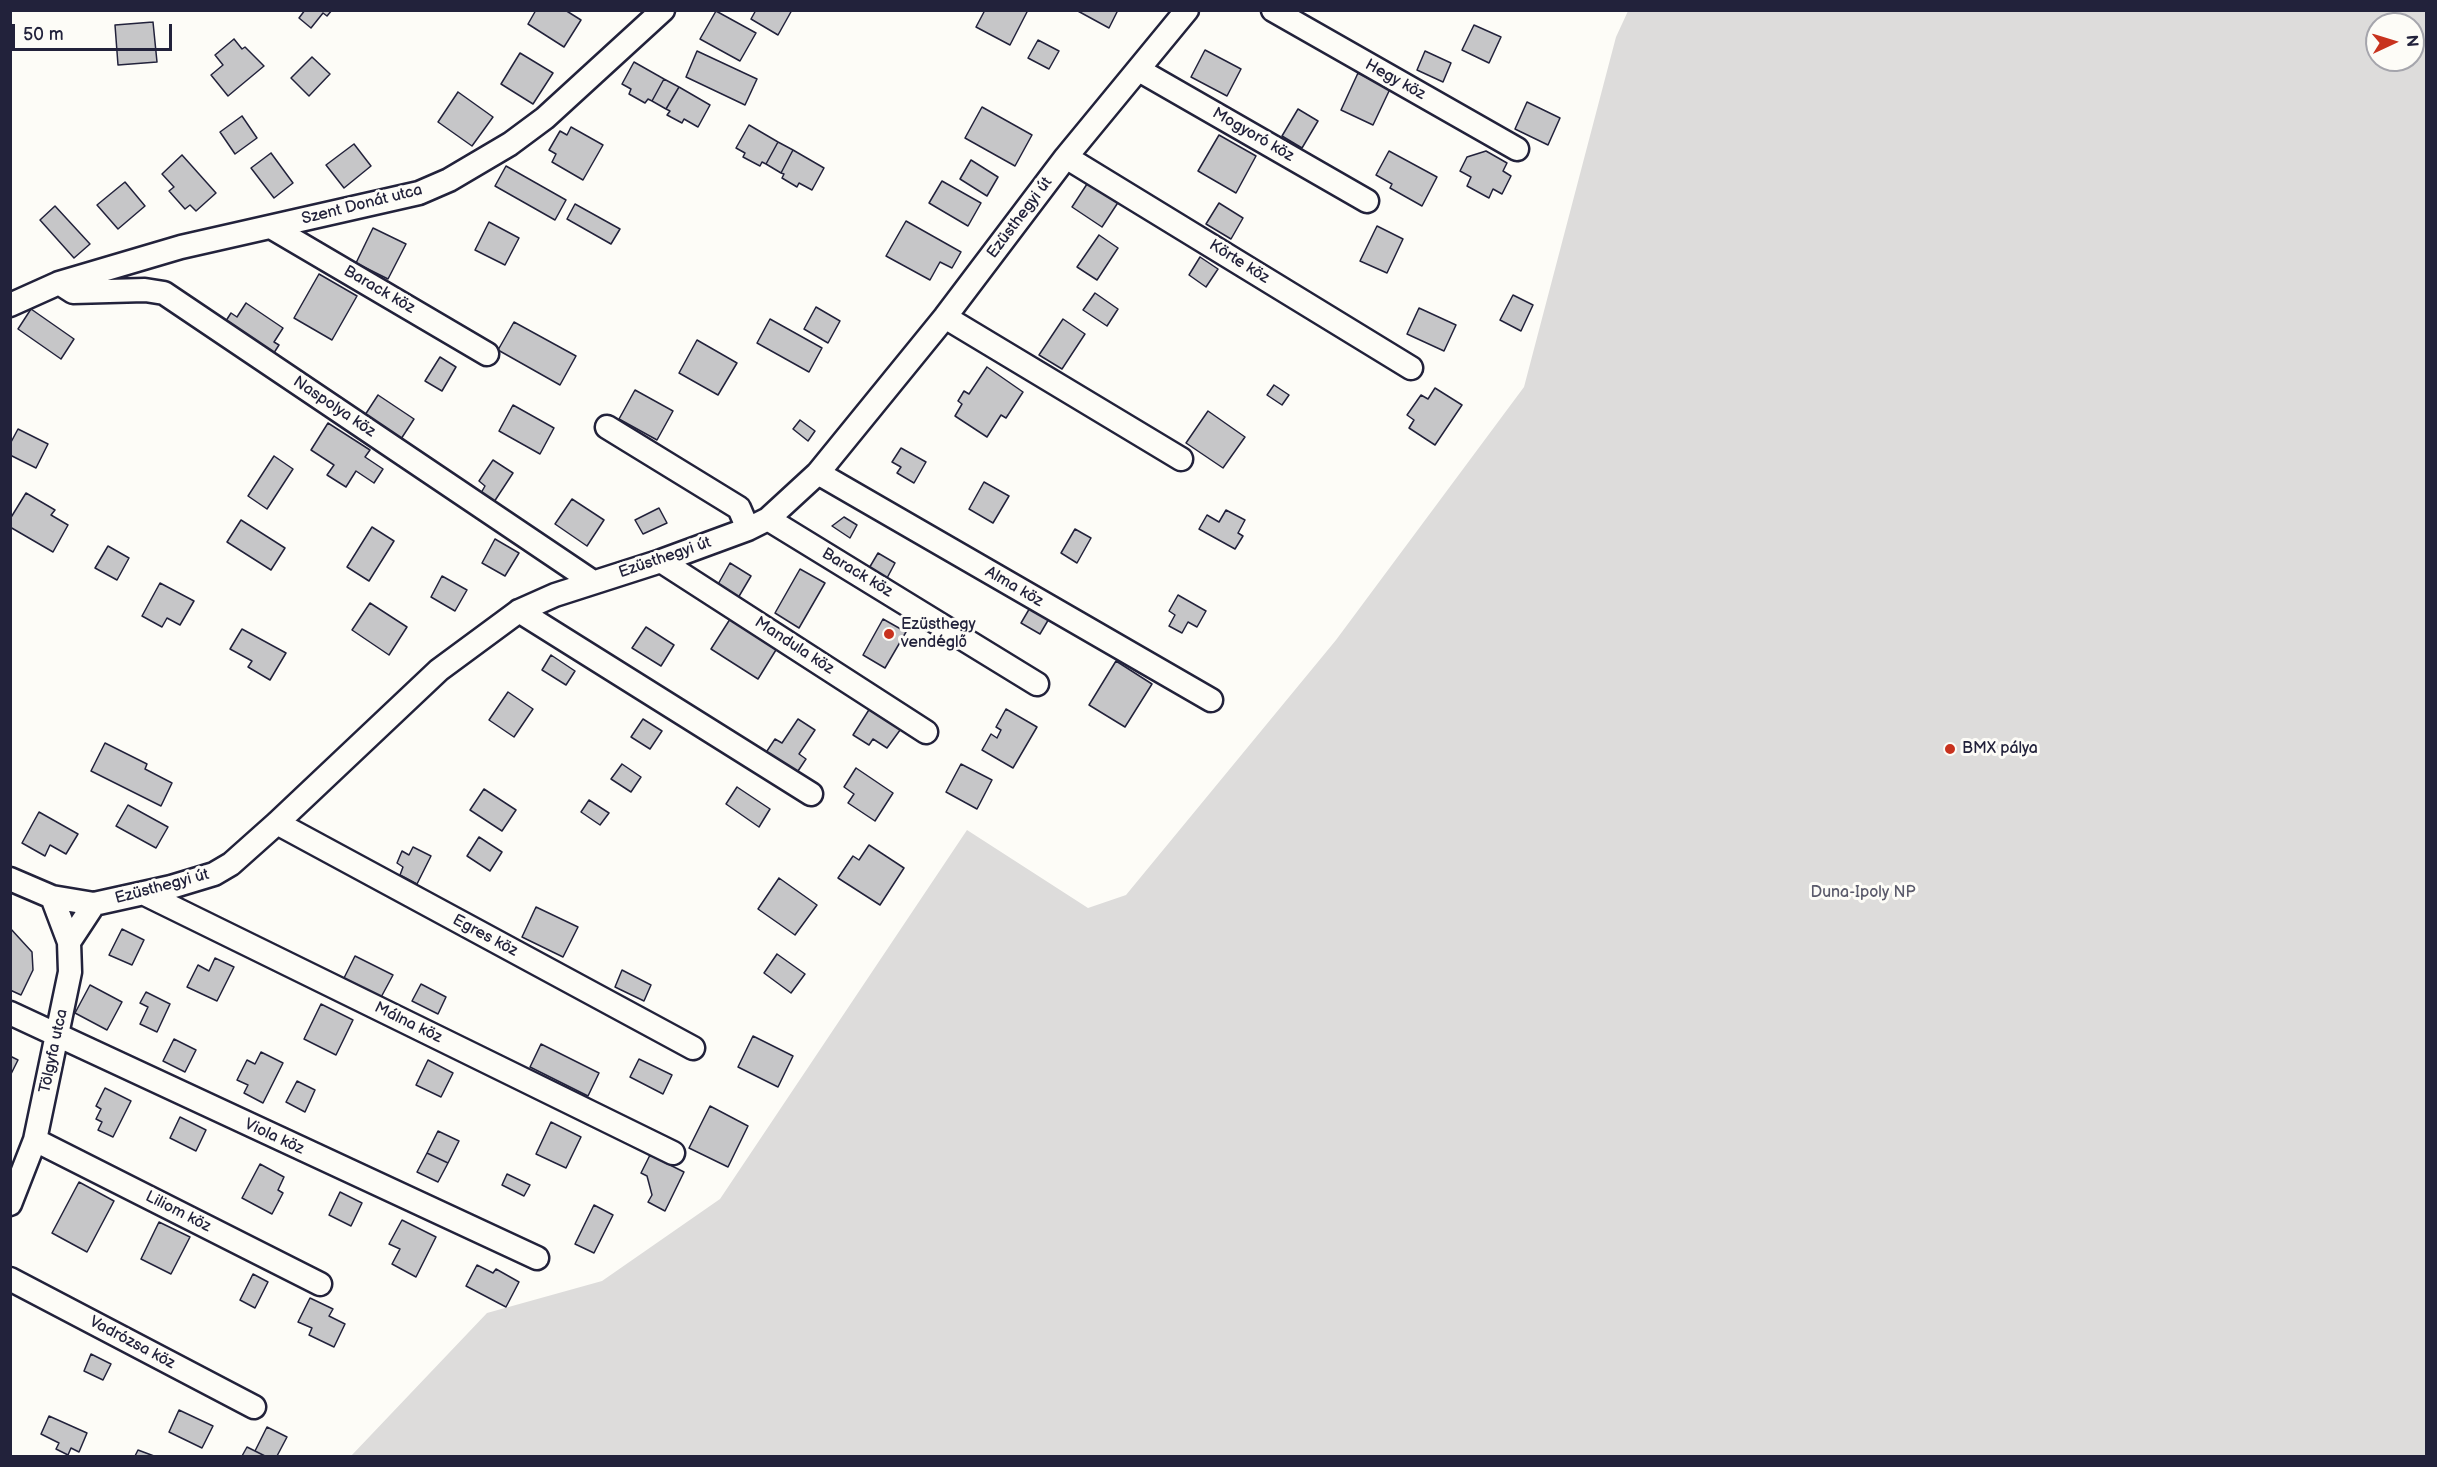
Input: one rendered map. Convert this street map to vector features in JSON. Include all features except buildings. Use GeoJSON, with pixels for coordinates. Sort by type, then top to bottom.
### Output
{"type":"FeatureCollection","features":[{"type":"Feature","properties":{"kind":"street","name":"Szent Donát utca"},"geometry":{"type":"LineString","coordinates":[[10,304],[59,283],[181,247],[419,193],[474,167],[545,118],[663,10]]}},
{"type":"Feature","properties":{"kind":"street","name":"Ezüsthegyi út"},"geometry":{"type":"LineString","coordinates":[[10,879],[52,897],[94,904],[192,882],[213,874],[231,864],[277,823],[439,670],[519,611],[555,595],[661,561],[748,529],[768,519],[818,473],[945,317],[1066,157],[1187,10]]}},
{"type":"Feature","properties":{"kind":"street","name":"Hegy köz"},"geometry":{"type":"LineString","coordinates":[[1273,10],[1517,149]]}},
{"type":"Feature","properties":{"kind":"street","name":"Mogyoró köz"},"geometry":{"type":"LineString","coordinates":[[1139,70],[1367,201]]}},
{"type":"Feature","properties":{"kind":"street","name":"Körte köz"},"geometry":{"type":"LineString","coordinates":[[1066,157],[1412,368]]}},
{"type":"Feature","properties":{"kind":"street","name":"Barack köz"},"geometry":{"type":"LineString","coordinates":[[271,227],[487,354]]}},
{"type":"Feature","properties":{"kind":"street","name":"Naspolya köz"},"geometry":{"type":"LineString","coordinates":[[59,283],[73,292],[145,290],[164,293],[593,582]]}},
{"type":"Feature","properties":{"kind":"street"},"geometry":{"type":"LineString","coordinates":[[945,317],[1180,459]]}},
{"type":"Feature","properties":{"kind":"street"},"geometry":{"type":"LineString","coordinates":[[607,427],[739,508],[748,529]]}},
{"type":"Feature","properties":{"kind":"street","name":"Alma köz"},"geometry":{"type":"LineString","coordinates":[[818,473],[1211,700]]}},
{"type":"Feature","properties":{"kind":"street","name":"Barack köz"},"geometry":{"type":"LineString","coordinates":[[768,519],[1037,684]]}},
{"type":"Feature","properties":{"kind":"street","name":"Mandula köz"},"geometry":{"type":"LineString","coordinates":[[661,561],[926,732]]}},
{"type":"Feature","properties":{"kind":"street"},"geometry":{"type":"LineString","coordinates":[[519,611],[811,794]]}},
{"type":"Feature","properties":{"kind":"street","name":"Egres köz"},"geometry":{"type":"LineString","coordinates":[[277,823],[693,1048]]}},
{"type":"Feature","properties":{"kind":"street","name":"Málna köz"},"geometry":{"type":"LineString","coordinates":[[143,893],[673,1153]]}},
{"type":"Feature","properties":{"kind":"street","name":"Tölgyfa utca"},"geometry":{"type":"LineString","coordinates":[[10,1204],[35,1140],[70,972],[69,942],[52,897]]}},
{"type":"Feature","properties":{"kind":"street"},"geometry":{"type":"LineString","coordinates":[[69,942],[94,904]]}},
{"type":"Feature","properties":{"kind":"street","name":"Viola köz"},"geometry":{"type":"LineString","coordinates":[[10,1013],[537,1258]]}},
{"type":"Feature","properties":{"kind":"street","name":"Liliom köz"},"geometry":{"type":"LineString","coordinates":[[35,1140],[320,1284]]}},
{"type":"Feature","properties":{"kind":"street","name":"Vadrózsa köz"},"geometry":{"type":"LineString","coordinates":[[10,1279],[254,1407]]}},
{"type":"Feature","properties":{"kind":"green space","name":"Duna-Ipoly NP"},"geometry":{"type":"Polygon","coordinates":[[[1628,11],[2426,11],[2426,1456],[351,1456],[487,1313],[602,1281],[720,1199],[967,830],[1088,908],[1126,895],[1336,640],[1524,387],[1616,37],[1628,11]]]}},
{"type":"Feature","properties":{"kind":"place","name":"Ezüsthegy vendéglő"},"geometry":{"type":"Point","coordinates":[889,634]}},
{"type":"Feature","properties":{"kind":"place","name":"BMX pálya"},"geometry":{"type":"Point","coordinates":[1950,749]}}]}
